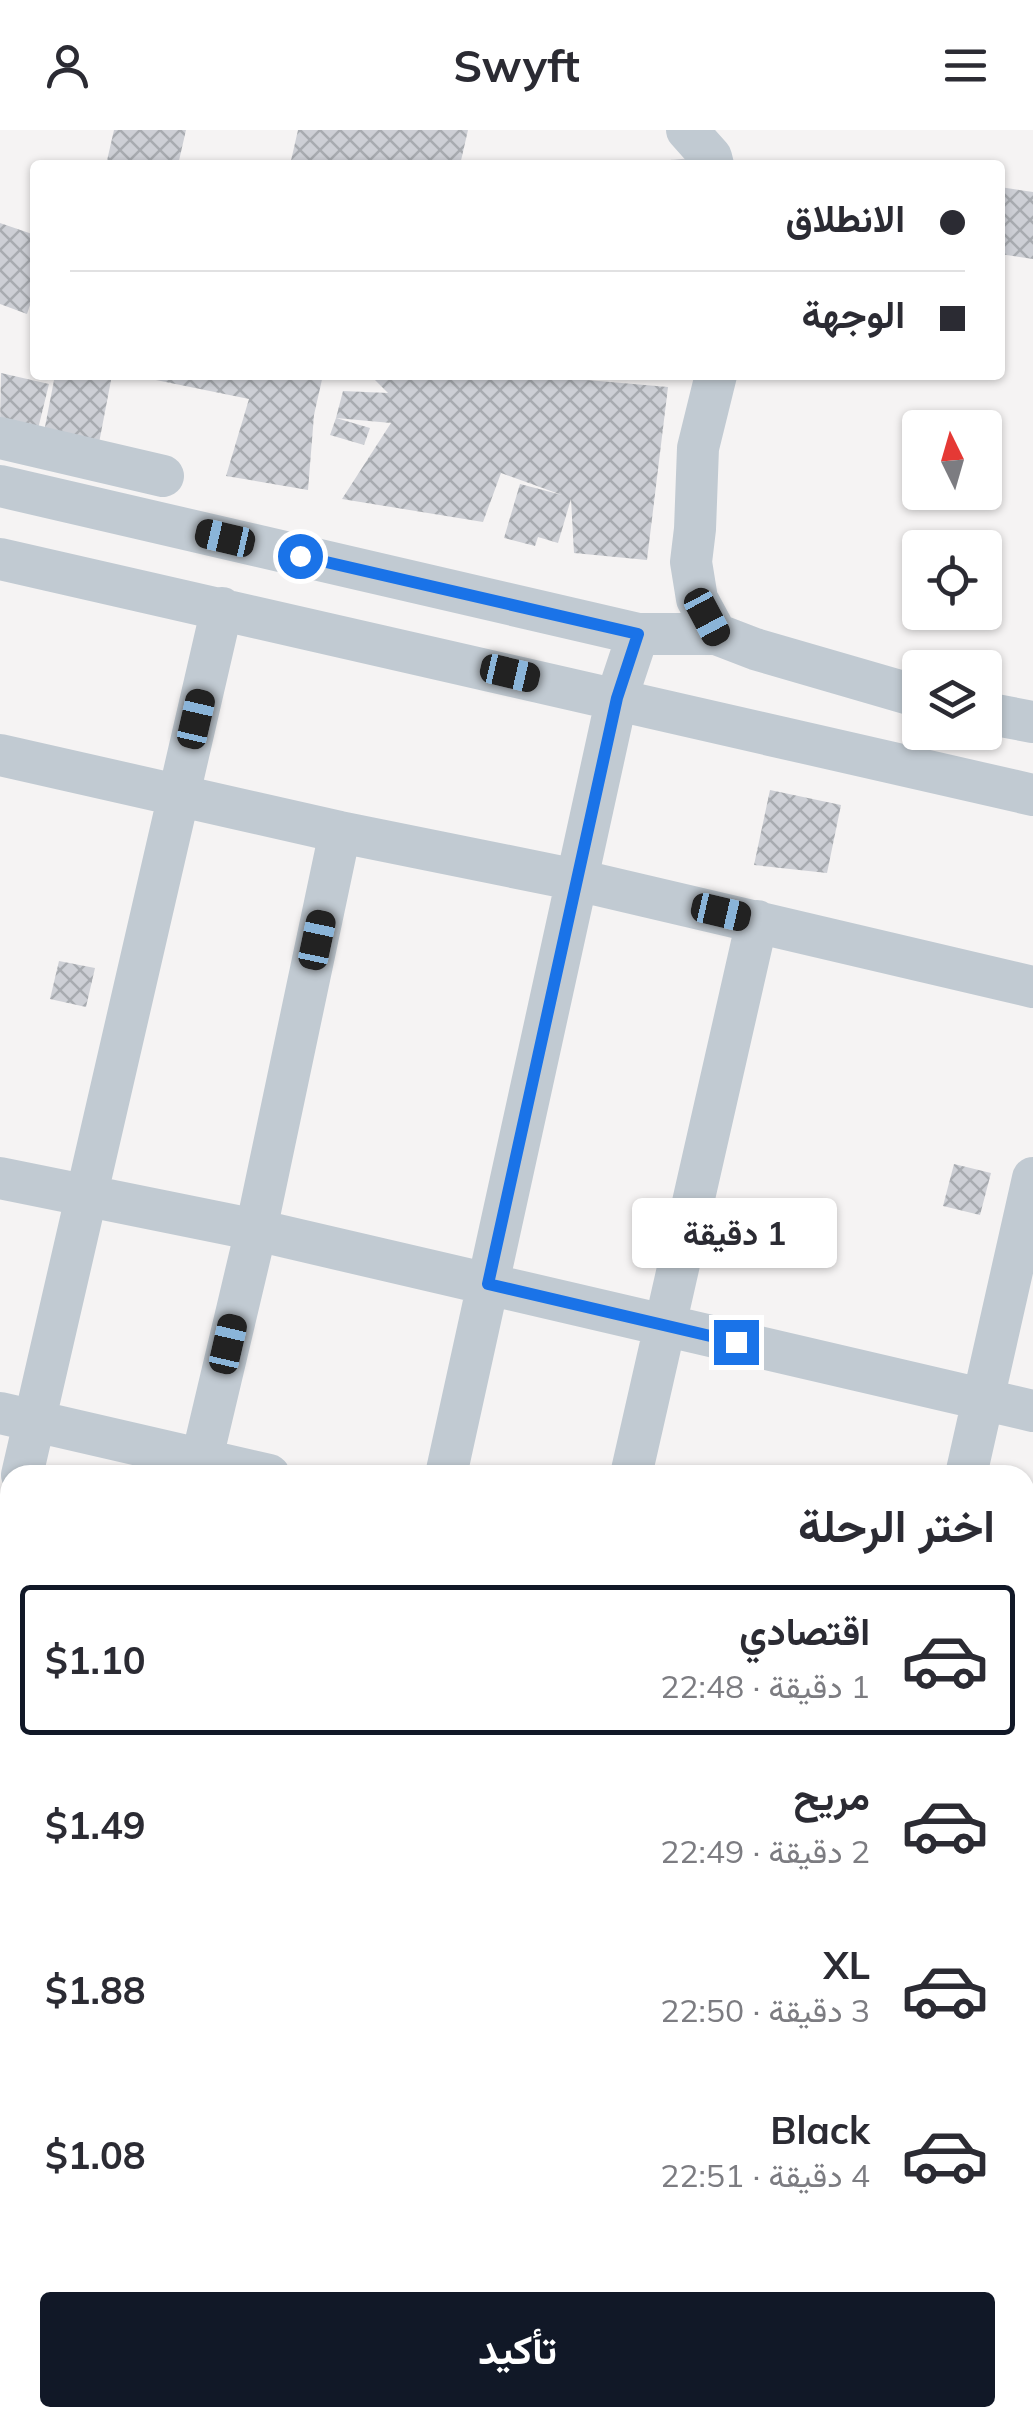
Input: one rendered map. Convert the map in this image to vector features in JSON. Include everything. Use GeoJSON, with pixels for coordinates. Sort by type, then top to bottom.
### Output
{"type":"FeatureCollection","features":[{"type":"Feature","properties":{"kind":"street"},"geometry":{"type":"LineString","coordinates":[[687,130],[712,160]]}},
{"type":"Feature","properties":{"kind":"street"},"geometry":{"type":"LineString","coordinates":[[715,380],[698,448],[690,562],[697,599],[716,634]]}},
{"type":"Feature","properties":{"kind":"street"},"geometry":{"type":"LineString","coordinates":[[0,438],[163,476]]}},
{"type":"Feature","properties":{"kind":"street"},"geometry":{"type":"LineString","coordinates":[[0,486],[638,634],[716,634],[902,693]]}},
{"type":"Feature","properties":{"kind":"street"},"geometry":{"type":"LineString","coordinates":[[0,558],[1033,795]]}},
{"type":"Feature","properties":{"kind":"street"},"geometry":{"type":"LineString","coordinates":[[21,1465],[17,1417],[85,1198],[222,608]]}},
{"type":"Feature","properties":{"kind":"street"},"geometry":{"type":"LineString","coordinates":[[448,1465],[617,698],[638,634]]}},
{"type":"Feature","properties":{"kind":"street"},"geometry":{"type":"LineString","coordinates":[[1002,717],[1033,722]]}},
{"type":"Feature","properties":{"kind":"street"},"geometry":{"type":"LineString","coordinates":[[0,755],[340,832],[577,880],[1033,986]]}},
{"type":"Feature","properties":{"kind":"street"},"geometry":{"type":"LineString","coordinates":[[200,1465],[256,1230],[340,832]]}},
{"type":"Feature","properties":{"kind":"street"},"geometry":{"type":"LineString","coordinates":[[633,1465],[756,921]]}},
{"type":"Feature","properties":{"kind":"street"},"geometry":{"type":"LineString","coordinates":[[0,1178],[256,1230],[1033,1411]]}},
{"type":"Feature","properties":{"kind":"street"},"geometry":{"type":"LineString","coordinates":[[968,1465],[1033,1178]]}},
{"type":"Feature","properties":{"kind":"street"},"geometry":{"type":"LineString","coordinates":[[17,1417],[193,1465]]}},
{"type":"Feature","properties":{"kind":"building"},"geometry":{"type":"Polygon","coordinates":[[[114,130],[186,130],[179,160],[107,160],[114,130]]]}},
{"type":"Feature","properties":{"kind":"building"},"geometry":{"type":"Polygon","coordinates":[[[298,130],[468,130],[461,160],[291,160],[298,130]]]}},
{"type":"Feature","properties":{"kind":"building"},"geometry":{"type":"Polygon","coordinates":[[[1005,188],[1033,192],[1033,259],[1005,255],[1005,188]]]}},
{"type":"Feature","properties":{"kind":"building"},"geometry":{"type":"Polygon","coordinates":[[[0,223],[30,233],[30,305],[27,314],[0,304],[0,223]]]}},
{"type":"Feature","properties":{"kind":"building"},"geometry":{"type":"Polygon","coordinates":[[[1,373],[49,384],[37,433],[0,424],[1,373]]]}},
{"type":"Feature","properties":{"kind":"building"},"geometry":{"type":"Polygon","coordinates":[[[54,380],[111,380],[99,443],[44,432],[54,380]]]}},
{"type":"Feature","properties":{"kind":"building"},"geometry":{"type":"Polygon","coordinates":[[[156,380],[322,380],[314,415],[308,490],[226,476],[249,399],[156,380]]]}},
{"type":"Feature","properties":{"kind":"building"},"geometry":{"type":"Polygon","coordinates":[[[375,380],[587,380],[668,387],[647,560],[574,553],[571,499],[558,543],[538,537],[535,546],[504,538],[520,484],[562,495],[501,473],[483,522],[342,499],[391,423],[336,418],[343,391],[388,393],[375,380]]]}},
{"type":"Feature","properties":{"kind":"building"},"geometry":{"type":"Polygon","coordinates":[[[336,418],[370,428],[364,445],[330,435],[336,418]]]}},
{"type":"Feature","properties":{"kind":"building"},"geometry":{"type":"Polygon","coordinates":[[[770,790],[841,805],[827,873],[754,865],[770,790]]]}},
{"type":"Feature","properties":{"kind":"building"},"geometry":{"type":"Polygon","coordinates":[[[59,961],[95,968],[86,1007],[50,999],[59,961]]]}},
{"type":"Feature","properties":{"kind":"building"},"geometry":{"type":"Polygon","coordinates":[[[954,1164],[991,1173],[980,1215],[943,1206],[954,1164]]]}},
{"type":"Feature","properties":{"kind":"route"},"geometry":{"type":"LineString","coordinates":[[300,556],[638,634],[617,698],[488,1284],[736,1342]]}}]}
